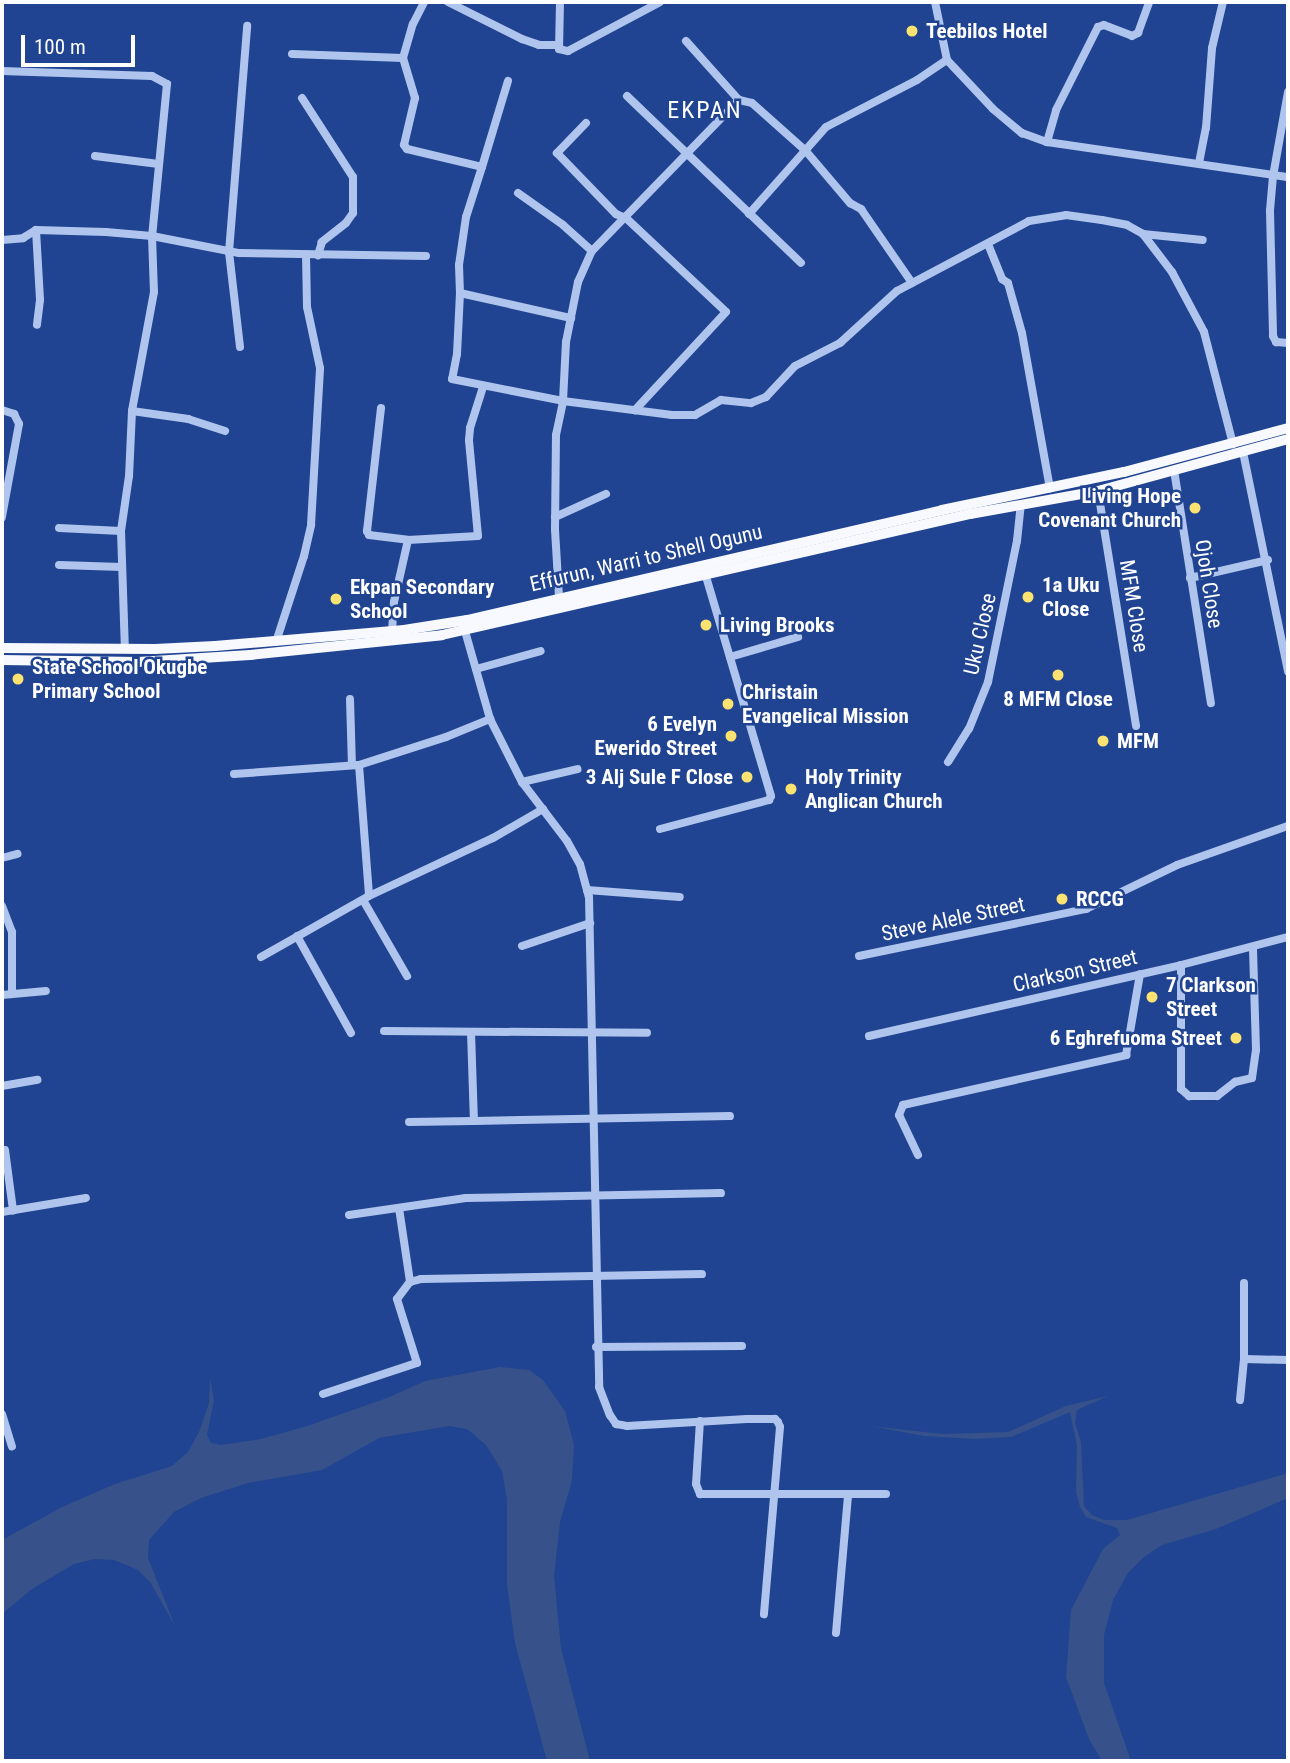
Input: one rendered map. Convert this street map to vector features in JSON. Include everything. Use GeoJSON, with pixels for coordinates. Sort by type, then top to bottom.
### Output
{"type":"FeatureCollection","features":[{"type":"Feature","properties":{"kind":"main road","name":"Effurun, Warri to Shell Ogunu"},"geometry":{"type":"LineString","coordinates":[[2,648],[124,649],[276,642],[467,620],[737,556],[1050,488],[1288,428]]}},
{"type":"Feature","properties":{"kind":"main road","name":"Effurun, Warri to Shell Ogunu"},"geometry":{"type":"LineString","coordinates":[[2,660],[138,662],[250,655],[465,631],[1021,504],[1098,491],[1288,439]]}},
{"type":"Feature","properties":{"kind":"main road"},"geometry":{"type":"LineString","coordinates":[[737,556],[741,568]]}},
{"type":"Feature","properties":{"kind":"street"},"geometry":{"type":"LineString","coordinates":[[424,2],[413,24],[403,58],[415,98],[404,139],[407,149],[482,167]]}},
{"type":"Feature","properties":{"kind":"street"},"geometry":{"type":"LineString","coordinates":[[448,2],[522,39],[539,45],[558,45]]}},
{"type":"Feature","properties":{"kind":"street"},"geometry":{"type":"LineString","coordinates":[[560,2],[558,45],[561,51],[568,51],[660,2]]}},
{"type":"Feature","properties":{"kind":"street"},"geometry":{"type":"LineString","coordinates":[[935,2],[947,60],[1003,117],[1022,132],[1047,142],[1288,177]]}},
{"type":"Feature","properties":{"kind":"street"},"geometry":{"type":"LineString","coordinates":[[1047,142],[1056,110],[1098,27],[1104,25],[1132,36],[1138,33],[1149,2]]}},
{"type":"Feature","properties":{"kind":"street"},"geometry":{"type":"LineString","coordinates":[[1199,163],[1206,128],[1212,48],[1223,2]]}},
{"type":"Feature","properties":{"kind":"street"},"geometry":{"type":"LineString","coordinates":[[240,347],[229,252],[247,26]]}},
{"type":"Feature","properties":{"kind":"street"},"geometry":{"type":"LineString","coordinates":[[686,41],[739,100],[752,103],[805,150],[849,203],[861,209],[912,283]]}},
{"type":"Feature","properties":{"kind":"street"},"geometry":{"type":"LineString","coordinates":[[292,54],[403,58]]}},
{"type":"Feature","properties":{"kind":"street"},"geometry":{"type":"LineString","coordinates":[[749,214],[826,127],[917,80],[947,60]]}},
{"type":"Feature","properties":{"kind":"street"},"geometry":{"type":"LineString","coordinates":[[2,71],[152,76],[167,84],[152,236],[154,292],[132,411],[129,476],[121,531],[126,606],[124,649]]}},
{"type":"Feature","properties":{"kind":"street"},"geometry":{"type":"LineString","coordinates":[[508,81],[466,217],[459,265],[457,354],[452,379],[563,401],[695,415],[721,400],[751,403],[776,388],[795,366],[840,343],[897,291],[1029,221],[1066,215],[1127,225],[1143,234],[1172,272],[1204,332],[1233,444]]}},
{"type":"Feature","properties":{"kind":"street"},"geometry":{"type":"LineString","coordinates":[[1288,92],[1273,176],[1270,211],[1272,327],[1276,342],[1288,343]]}},
{"type":"Feature","properties":{"kind":"street"},"geometry":{"type":"LineString","coordinates":[[627,96],[801,263]]}},
{"type":"Feature","properties":{"kind":"street"},"geometry":{"type":"LineString","coordinates":[[302,98],[353,177],[353,213],[346,223],[322,242],[318,255]]}},
{"type":"Feature","properties":{"kind":"street"},"geometry":{"type":"LineString","coordinates":[[559,597],[555,517],[556,435],[563,401],[566,342],[578,282],[592,251],[739,100]]}},
{"type":"Feature","properties":{"kind":"street"},"geometry":{"type":"LineString","coordinates":[[586,123],[557,153],[616,214],[626,218],[726,312],[635,410]]}},
{"type":"Feature","properties":{"kind":"street"},"geometry":{"type":"LineString","coordinates":[[95,156],[159,164]]}},
{"type":"Feature","properties":{"kind":"street"},"geometry":{"type":"LineString","coordinates":[[518,193],[563,225],[592,251]]}},
{"type":"Feature","properties":{"kind":"street"},"geometry":{"type":"LineString","coordinates":[[2,240],[23,238],[36,230],[152,236],[229,252],[426,256]]}},
{"type":"Feature","properties":{"kind":"street"},"geometry":{"type":"LineString","coordinates":[[36,230],[40,300],[37,326]]}},
{"type":"Feature","properties":{"kind":"street"},"geometry":{"type":"LineString","coordinates":[[1143,234],[1203,240]]}},
{"type":"Feature","properties":{"kind":"street"},"geometry":{"type":"LineString","coordinates":[[988,244],[1002,279],[1008,283],[1023,334],[1050,488]]}},
{"type":"Feature","properties":{"kind":"street"},"geometry":{"type":"LineString","coordinates":[[276,642],[304,556],[311,525],[320,368],[307,307],[306,255]]}},
{"type":"Feature","properties":{"kind":"street"},"geometry":{"type":"LineString","coordinates":[[460,293],[571,318]]}},
{"type":"Feature","properties":{"kind":"street"},"geometry":{"type":"LineString","coordinates":[[382,408],[367,531],[369,535],[408,540],[478,536],[469,440],[483,387]]}},
{"type":"Feature","properties":{"kind":"street"},"geometry":{"type":"LineString","coordinates":[[2,410],[14,414],[19,424],[2,512]]}},
{"type":"Feature","properties":{"kind":"street"},"geometry":{"type":"LineString","coordinates":[[132,411],[188,419],[225,431]]}},
{"type":"Feature","properties":{"kind":"street"},"geometry":{"type":"LineString","coordinates":[[1243,452],[1268,560],[1288,670]]}},
{"type":"Feature","properties":{"kind":"street","name":"Ojoh Close"},"geometry":{"type":"LineString","coordinates":[[1174,470],[1211,703]]}},
{"type":"Feature","properties":{"kind":"street","name":"MFM Close"},"geometry":{"type":"LineString","coordinates":[[1098,491],[1136,726]]}},
{"type":"Feature","properties":{"kind":"street"},"geometry":{"type":"LineString","coordinates":[[555,517],[606,494]]}},
{"type":"Feature","properties":{"kind":"street","name":"Uku Close"},"geometry":{"type":"LineString","coordinates":[[948,762],[969,729],[988,682],[1017,541],[1021,504]]}},
{"type":"Feature","properties":{"kind":"street"},"geometry":{"type":"LineString","coordinates":[[59,528],[121,531]]}},
{"type":"Feature","properties":{"kind":"street"},"geometry":{"type":"LineString","coordinates":[[392,630],[396,591],[408,540]]}},
{"type":"Feature","properties":{"kind":"street"},"geometry":{"type":"LineString","coordinates":[[1190,578],[1268,560]]}},
{"type":"Feature","properties":{"kind":"street"},"geometry":{"type":"LineString","coordinates":[[59,565],[122,567]]}},
{"type":"Feature","properties":{"kind":"street"},"geometry":{"type":"LineString","coordinates":[[660,829],[769,800],[771,796],[706,576]]}},
{"type":"Feature","properties":{"kind":"street"},"geometry":{"type":"LineString","coordinates":[[465,631],[490,719],[522,782],[580,864],[587,890],[590,923],[598,1387],[616,1424],[627,1426],[775,1419],[780,1427],[764,1614]]}},
{"type":"Feature","properties":{"kind":"street"},"geometry":{"type":"LineString","coordinates":[[730,657],[798,637]]}},
{"type":"Feature","properties":{"kind":"street"},"geometry":{"type":"LineString","coordinates":[[476,669],[541,651]]}},
{"type":"Feature","properties":{"kind":"street"},"geometry":{"type":"LineString","coordinates":[[350,699],[366,898],[407,976]]}},
{"type":"Feature","properties":{"kind":"street"},"geometry":{"type":"LineString","coordinates":[[234,774],[355,765],[446,737],[490,719]]}},
{"type":"Feature","properties":{"kind":"street"},"geometry":{"type":"LineString","coordinates":[[522,782],[578,769]]}},
{"type":"Feature","properties":{"kind":"street"},"geometry":{"type":"LineString","coordinates":[[261,957],[366,898],[493,838],[543,809]]}},
{"type":"Feature","properties":{"kind":"street","name":"Steve Alele Street"},"geometry":{"type":"LineString","coordinates":[[859,957],[1086,909],[1177,865],[1288,826]]}},
{"type":"Feature","properties":{"kind":"street"},"geometry":{"type":"LineString","coordinates":[[2,858],[17,854]]}},
{"type":"Feature","properties":{"kind":"street"},"geometry":{"type":"LineString","coordinates":[[587,890],[680,897]]}},
{"type":"Feature","properties":{"kind":"street"},"geometry":{"type":"LineString","coordinates":[[2,906],[12,932],[12,992]]}},
{"type":"Feature","properties":{"kind":"street"},"geometry":{"type":"LineString","coordinates":[[522,946],[590,923]]}},
{"type":"Feature","properties":{"kind":"street"},"geometry":{"type":"LineString","coordinates":[[297,936],[351,1033]]}},
{"type":"Feature","properties":{"kind":"street","name":"Clarkson Street"},"geometry":{"type":"LineString","coordinates":[[870,1035],[1181,965],[1288,937]]}},
{"type":"Feature","properties":{"kind":"street"},"geometry":{"type":"LineString","coordinates":[[1181,965],[1181,1089],[1189,1096],[1217,1097],[1235,1082],[1252,1078],[1256,1050],[1253,947]]}},
{"type":"Feature","properties":{"kind":"street"},"geometry":{"type":"LineString","coordinates":[[918,1155],[898,1115],[903,1105],[1126,1055],[1140,974]]}},
{"type":"Feature","properties":{"kind":"street"},"geometry":{"type":"LineString","coordinates":[[2,995],[46,991]]}},
{"type":"Feature","properties":{"kind":"street"},"geometry":{"type":"LineString","coordinates":[[384,1031],[647,1033]]}},
{"type":"Feature","properties":{"kind":"street"},"geometry":{"type":"LineString","coordinates":[[471,1032],[474,1121]]}},
{"type":"Feature","properties":{"kind":"street"},"geometry":{"type":"LineString","coordinates":[[2,1086],[37,1080]]}},
{"type":"Feature","properties":{"kind":"street"},"geometry":{"type":"LineString","coordinates":[[409,1122],[730,1116]]}},
{"type":"Feature","properties":{"kind":"street"},"geometry":{"type":"LineString","coordinates":[[5,1150],[13,1210]]}},
{"type":"Feature","properties":{"kind":"street"},"geometry":{"type":"LineString","coordinates":[[349,1215],[466,1198],[721,1193]]}},
{"type":"Feature","properties":{"kind":"street"},"geometry":{"type":"LineString","coordinates":[[2,1212],[86,1198]]}},
{"type":"Feature","properties":{"kind":"street"},"geometry":{"type":"LineString","coordinates":[[399,1208],[410,1282]]}},
{"type":"Feature","properties":{"kind":"street"},"geometry":{"type":"LineString","coordinates":[[323,1394],[417,1363],[397,1298],[410,1282],[487,1275],[702,1274]]}},
{"type":"Feature","properties":{"kind":"street"},"geometry":{"type":"LineString","coordinates":[[1240,1400],[1244,1359],[1244,1283]]}},
{"type":"Feature","properties":{"kind":"street"},"geometry":{"type":"LineString","coordinates":[[596,1347],[742,1346]]}},
{"type":"Feature","properties":{"kind":"street"},"geometry":{"type":"LineString","coordinates":[[1244,1359],[1288,1360]]}},
{"type":"Feature","properties":{"kind":"street"},"geometry":{"type":"LineString","coordinates":[[2,1414],[12,1446]]}},
{"type":"Feature","properties":{"kind":"street"},"geometry":{"type":"LineString","coordinates":[[700,1421],[697,1492],[703,1495],[886,1494]]}},
{"type":"Feature","properties":{"kind":"street"},"geometry":{"type":"LineString","coordinates":[[836,1633],[848,1494]]}},
{"type":"Feature","properties":{"kind":"water"},"geometry":{"type":"Polygon","coordinates":[[[500,1367],[529,1370],[543,1380],[565,1411],[574,1445],[572,1480],[560,1522],[554,1576],[561,1648],[590,1761],[547,1761],[515,1643],[507,1585],[507,1500],[502,1471],[486,1445],[467,1429],[449,1426],[379,1438],[322,1470],[248,1483],[201,1498],[174,1512],[149,1540],[148,1558],[175,1626],[150,1582],[138,1570],[114,1560],[95,1559],[74,1564],[32,1589],[2,1614],[2,1540],[62,1507],[115,1484],[172,1466],[188,1452],[199,1432],[209,1403],[210,1378],[214,1400],[207,1435],[211,1443],[221,1445],[261,1439],[307,1426],[387,1398],[425,1381],[500,1367]]]}},
{"type":"Feature","properties":{"kind":"water"},"geometry":{"type":"Polygon","coordinates":[[[1108,1396],[1077,1410],[1075,1423],[1081,1442],[1084,1506],[1092,1515],[1104,1520],[1127,1520],[1288,1473],[1288,1498],[1216,1529],[1162,1545],[1144,1557],[1128,1573],[1113,1600],[1104,1635],[1104,1683],[1131,1761],[1102,1761],[1089,1739],[1066,1677],[1071,1610],[1103,1549],[1120,1535],[1117,1528],[1086,1517],[1080,1507],[1076,1492],[1077,1446],[1070,1412],[1011,1437],[975,1439],[924,1436],[871,1426],[942,1434],[1008,1432],[1066,1406],[1108,1396]]]}},
{"type":"Feature","properties":{"kind":"place","name":"Teebilos Hotel"},"geometry":{"type":"Point","coordinates":[912,31]}},
{"type":"Feature","properties":{"kind":"place","name":"Living Hope Covenant Church"},"geometry":{"type":"Point","coordinates":[1195,508]}},
{"type":"Feature","properties":{"kind":"place","name":"1a Uku Close"},"geometry":{"type":"Point","coordinates":[1028,597]}},
{"type":"Feature","properties":{"kind":"place","name":"Ekpan Secondary School"},"geometry":{"type":"Point","coordinates":[336,599]}},
{"type":"Feature","properties":{"kind":"place","name":"Living Brooks"},"geometry":{"type":"Point","coordinates":[706,625]}},
{"type":"Feature","properties":{"kind":"place","name":"8 MFM Close"},"geometry":{"type":"Point","coordinates":[1058,675]}},
{"type":"Feature","properties":{"kind":"place","name":"State School Okugbe Primary School"},"geometry":{"type":"Point","coordinates":[18,679]}},
{"type":"Feature","properties":{"kind":"place","name":"Christain Evangelical Mission"},"geometry":{"type":"Point","coordinates":[728,704]}},
{"type":"Feature","properties":{"kind":"place","name":"6 Evelyn Ewerido Street"},"geometry":{"type":"Point","coordinates":[731,736]}},
{"type":"Feature","properties":{"kind":"place","name":"MFM"},"geometry":{"type":"Point","coordinates":[1103,741]}},
{"type":"Feature","properties":{"kind":"place","name":"3 Alj Sule F Close"},"geometry":{"type":"Point","coordinates":[747,777]}},
{"type":"Feature","properties":{"kind":"place","name":"Holy Trinity Anglican Church"},"geometry":{"type":"Point","coordinates":[791,789]}},
{"type":"Feature","properties":{"kind":"place","name":"RCCG"},"geometry":{"type":"Point","coordinates":[1062,899]}},
{"type":"Feature","properties":{"kind":"place","name":"7 Clarkson Street"},"geometry":{"type":"Point","coordinates":[1152,997]}},
{"type":"Feature","properties":{"kind":"place","name":"6 Eghrefuoma Street"},"geometry":{"type":"Point","coordinates":[1236,1038]}},
{"type":"Feature","properties":{"kind":"district","name":"EKPAN"},"geometry":{"type":"Point","coordinates":[705,111]}}]}
